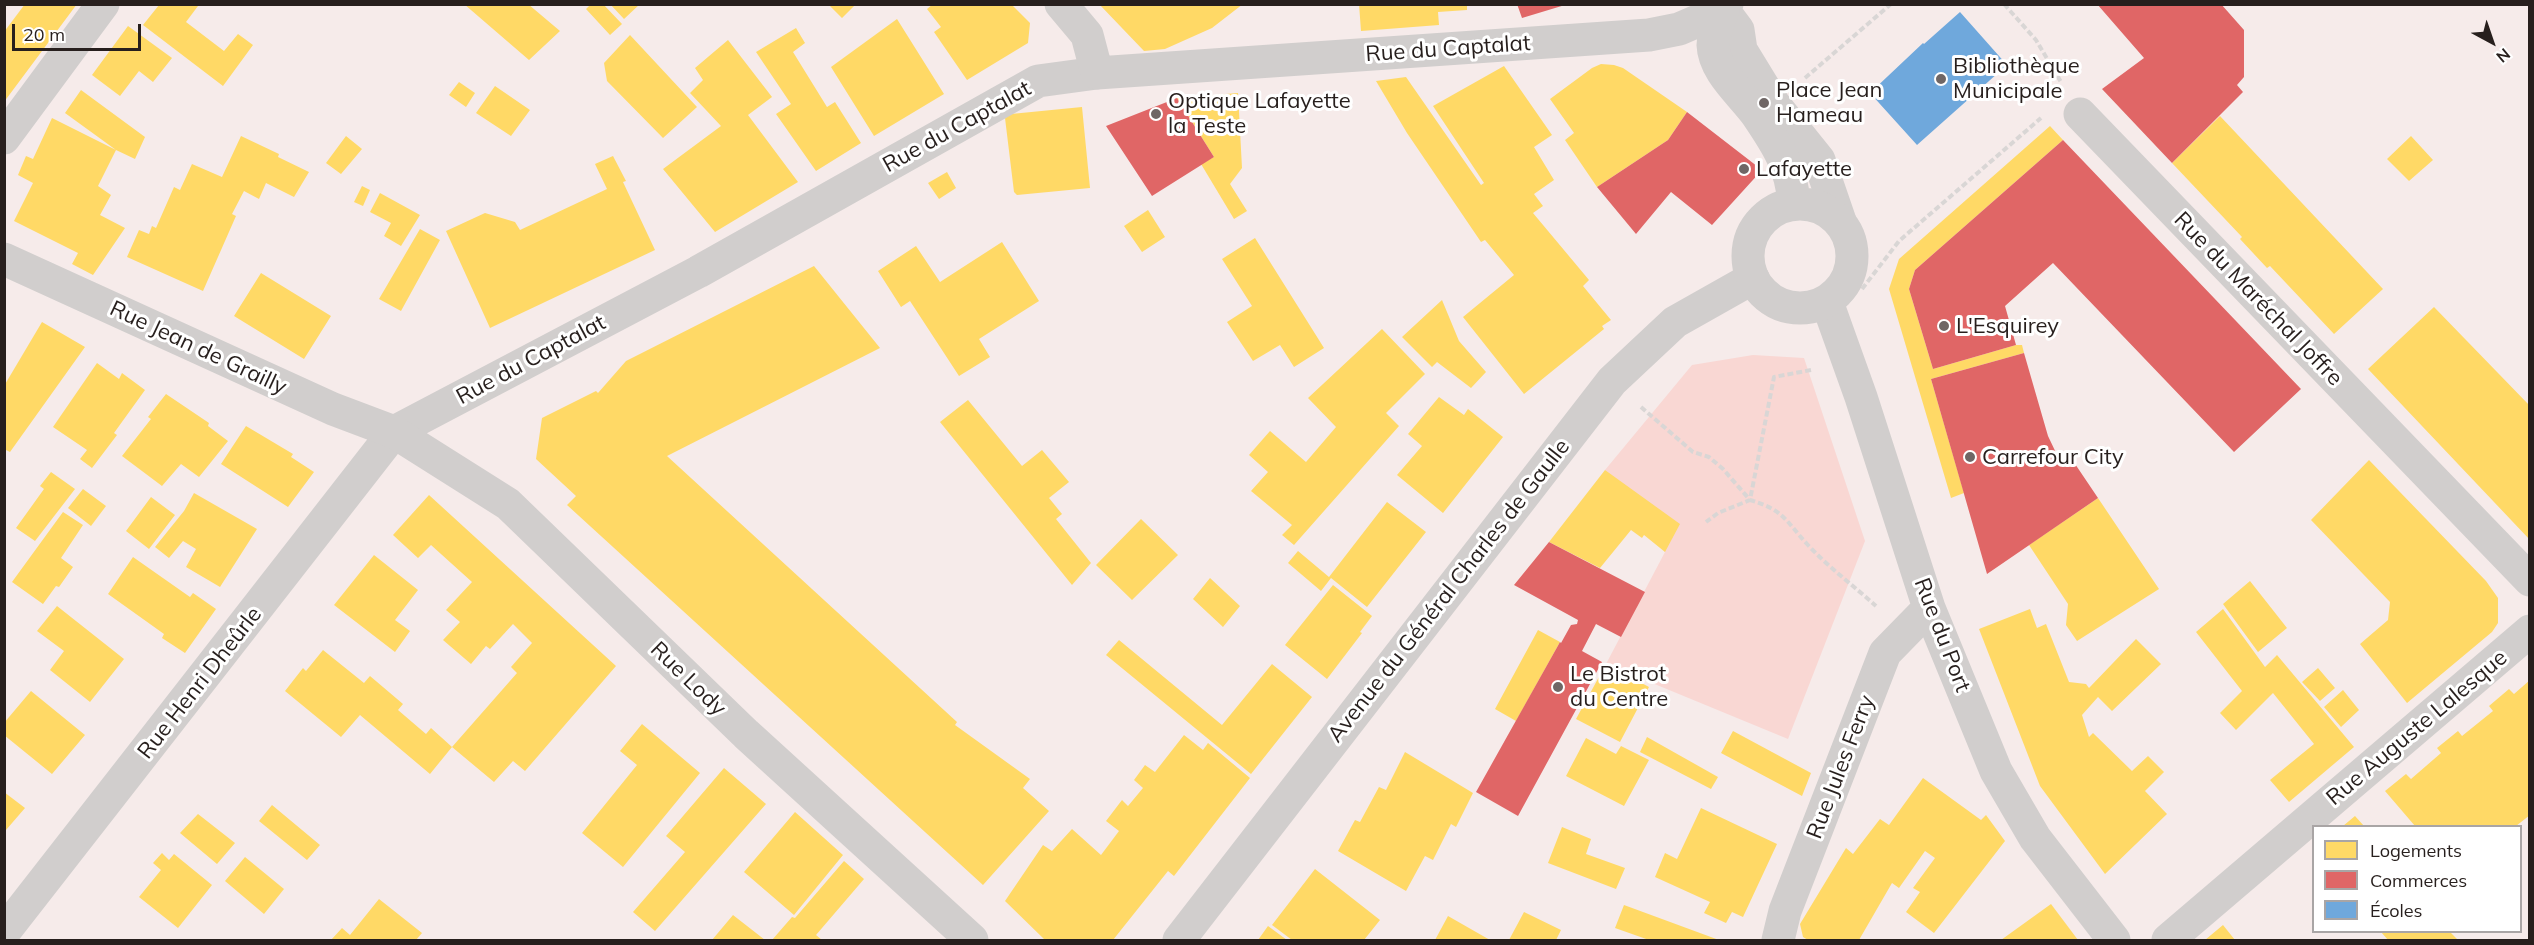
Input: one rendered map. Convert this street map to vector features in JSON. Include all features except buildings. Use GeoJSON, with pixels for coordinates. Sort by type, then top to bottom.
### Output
{"type":"FeatureCollection","features":[{"type":"Feature","properties":{"kind":"street"},"geometry":{"type":"LineString","coordinates":[[4,138],[103,4]]}},
{"type":"Feature","properties":{"kind":"street"},"geometry":{"type":"LineString","coordinates":[[1061,4],[1087,35],[1097,73]]}},
{"type":"Feature","properties":{"kind":"street"},"geometry":{"type":"LineString","coordinates":[[1725,7],[1713,45],[1719,68],[1756,115],[1787,164],[1792,179],[1794,203]]}},
{"type":"Feature","properties":{"kind":"street"},"geometry":{"type":"LineString","coordinates":[[1725,7],[1738,30],[1741,50],[1774,104],[1819,160],[1840,221],[1848,233],[1852,249],[1853,264],[1848,279],[1827,302],[1811,308],[1793,308],[1776,303],[1762,293],[1753,278],[1748,262],[1749,246],[1754,230],[1765,218],[1778,208],[1794,203],[1811,204],[1827,210],[1840,221]]}},
{"type":"Feature","properties":{"kind":"street","name":"Rue du Captalat"},"geometry":{"type":"LineString","coordinates":[[394,432],[698,273],[1038,81],[1097,73],[1649,35],[1679,29],[1725,7]]}},
{"type":"Feature","properties":{"kind":"street","name":"Rue du Maréchal Joffre"},"geometry":{"type":"LineString","coordinates":[[2074,104],[2529,580]]}},
{"type":"Feature","properties":{"kind":"street","name":"Rue Jean de Grailly"},"geometry":{"type":"LineString","coordinates":[[4,259],[333,409],[394,432]]}},
{"type":"Feature","properties":{"kind":"street","name":"Avenue du Général Charles de Gaulle"},"geometry":{"type":"LineString","coordinates":[[1179,940],[1612,381],[1675,322],[1753,278]]}},
{"type":"Feature","properties":{"kind":"street","name":"Rue du Port"},"geometry":{"type":"LineString","coordinates":[[1827,302],[1929,608],[1996,771],[2035,838],[2114,940]]}},
{"type":"Feature","properties":{"kind":"street","name":"Rue Henri Dheûrle"},"geometry":{"type":"LineString","coordinates":[[4,932],[394,432]]}},
{"type":"Feature","properties":{"kind":"street","name":"Rue Lody"},"geometry":{"type":"LineString","coordinates":[[394,432],[508,504],[746,734],[972,940]]}},
{"type":"Feature","properties":{"kind":"street","name":"Rue Jules Ferry"},"geometry":{"type":"LineString","coordinates":[[1778,940],[1785,911],[1884,653],[1929,608]]}},
{"type":"Feature","properties":{"kind":"street","name":"Rue Auguste Lalesque"},"geometry":{"type":"LineString","coordinates":[[2168,940],[2529,632]]}},
{"type":"Feature","properties":{"kind":"path"},"geometry":{"type":"LineString","coordinates":[[1802,81],[1891,4]]}},
{"type":"Feature","properties":{"kind":"path"},"geometry":{"type":"LineString","coordinates":[[1859,292],[1899,241],[2074,104],[2036,40],[2004,4]]}},
{"type":"Feature","properties":{"kind":"path"},"geometry":{"type":"LineString","coordinates":[[1750,500],[1774,377],[1849,363]]}},
{"type":"Feature","properties":{"kind":"path"},"geometry":{"type":"LineString","coordinates":[[1651,415],[1693,452],[1709,457],[1723,469],[1750,500],[1769,506],[1788,519],[1807,544],[1905,632]]}},
{"type":"Feature","properties":{"kind":"path"},"geometry":{"type":"LineString","coordinates":[[1706,522],[1718,513],[1750,500]]}},
{"type":"Feature","properties":{"kind":"shaded area"},"geometry":{"type":"Polygon","coordinates":[[[1753,355],[1804,358],[1865,541],[1788,739],[1606,664],[1665,552],[1605,470],[1692,365],[1753,355]]]}},
{"type":"Feature","properties":{"kind":"place","name":"Bibliothèque Municipale"},"geometry":{"type":"Point","coordinates":[1941,79]}},
{"type":"Feature","properties":{"kind":"place","name":"Place Jean Hameau"},"geometry":{"type":"Point","coordinates":[1764,103]}},
{"type":"Feature","properties":{"kind":"place","name":"Optique Lafayette la Teste"},"geometry":{"type":"Point","coordinates":[1156,114]}},
{"type":"Feature","properties":{"kind":"place","name":"Lafayette"},"geometry":{"type":"Point","coordinates":[1744,169]}},
{"type":"Feature","properties":{"kind":"place","name":"L'Esquirey"},"geometry":{"type":"Point","coordinates":[1944,326]}},
{"type":"Feature","properties":{"kind":"place","name":"Carrefour City"},"geometry":{"type":"Point","coordinates":[1970,457]}},
{"type":"Feature","properties":{"kind":"place","name":"Le Bistrot du Centre"},"geometry":{"type":"Point","coordinates":[1558,687]}}]}
